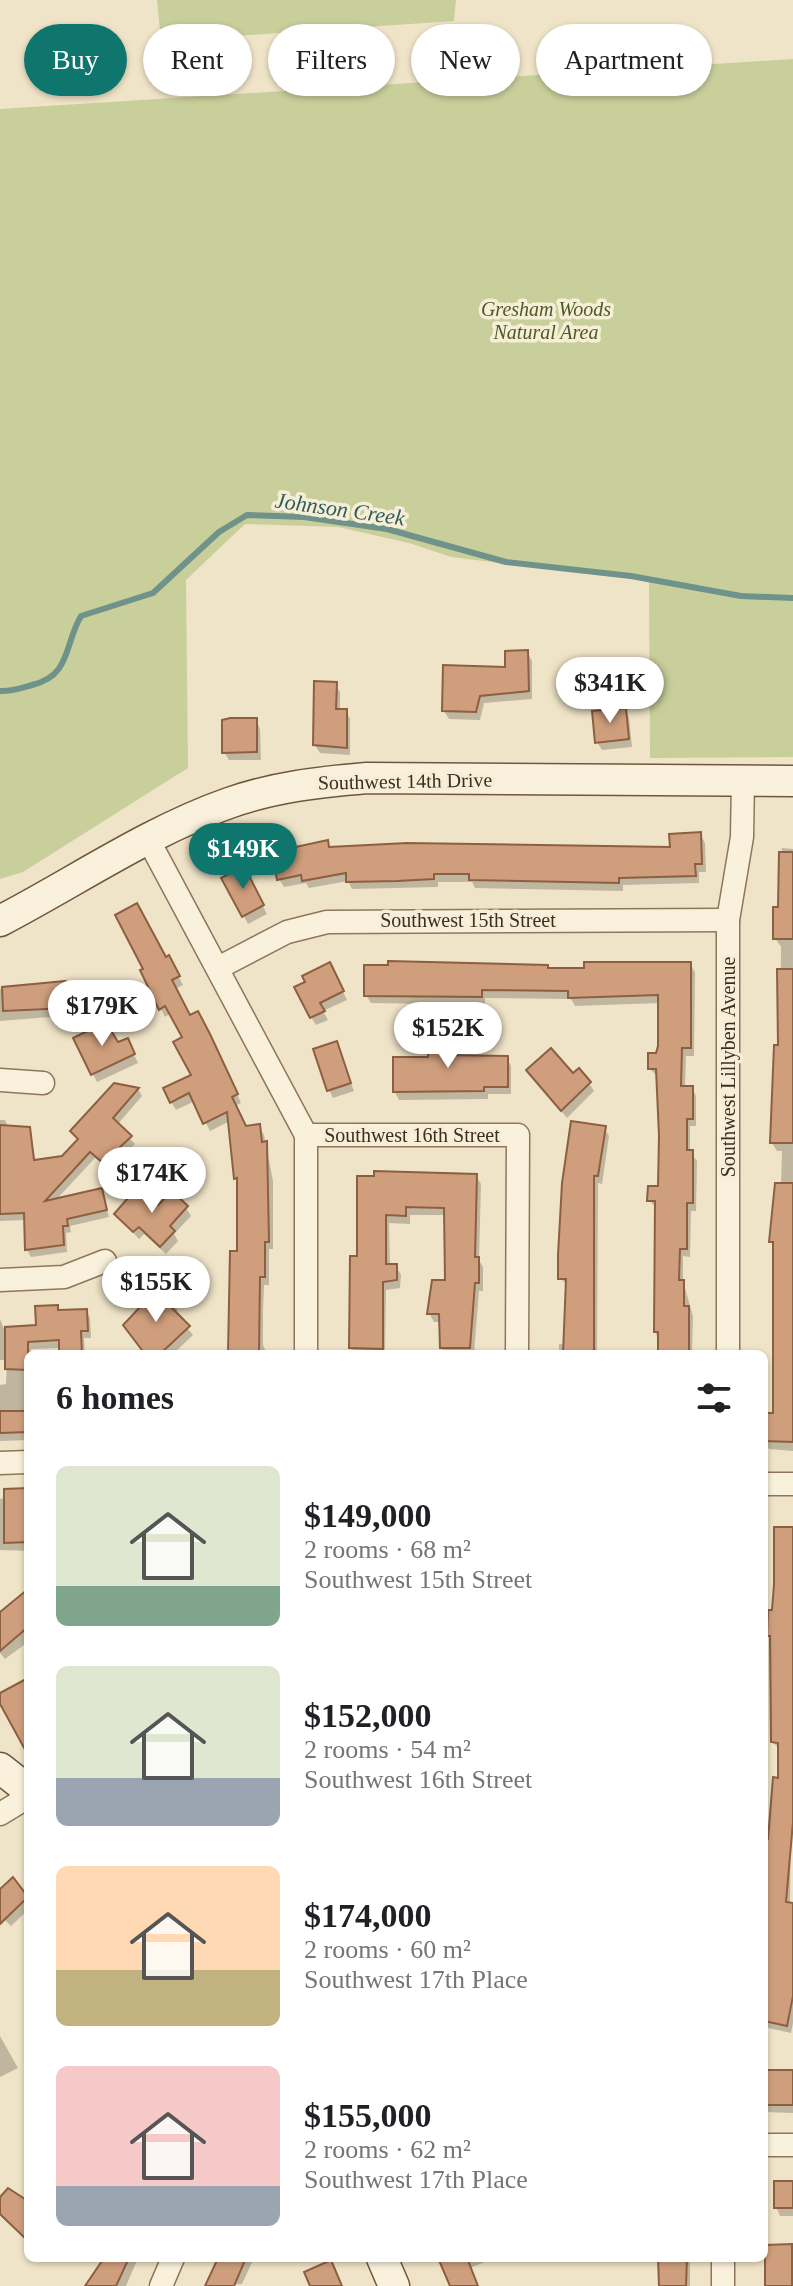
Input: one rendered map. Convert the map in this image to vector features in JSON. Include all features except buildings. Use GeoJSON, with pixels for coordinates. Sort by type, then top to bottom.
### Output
{"type":"FeatureCollection","features":[{"type":"Feature","properties":{"kind":"street","name":"Southwest 14th Drive"},"geometry":{"type":"LineString","coordinates":[[0,921],[218,807],[306,783],[367,778],[793,781]]}},
{"type":"Feature","properties":{"kind":"street","name":"Southwest Lillyben Avenue"},"geometry":{"type":"LineString","coordinates":[[728,1350],[728,920],[742,837],[743,781]]}},
{"type":"Feature","properties":{"kind":"street"},"geometry":{"type":"LineString","coordinates":[[149,841],[306,1135],[306,1350]]}},
{"type":"Feature","properties":{"kind":"street","name":"Southwest 15th Street"},"geometry":{"type":"LineString","coordinates":[[218,968],[287,932],[327,922],[728,920]]}},
{"type":"Feature","properties":{"kind":"street"},"geometry":{"type":"LineString","coordinates":[[0,1080],[43,1083]]}},
{"type":"Feature","properties":{"kind":"street","name":"Southwest 16th Street"},"geometry":{"type":"LineString","coordinates":[[306,1135],[518,1135],[517,1350]]}},
{"type":"Feature","properties":{"kind":"street"},"geometry":{"type":"LineString","coordinates":[[0,1280],[64,1277],[105,1261]]}},
{"type":"Feature","properties":{"kind":"street"},"geometry":{"type":"LineString","coordinates":[[0,1463],[24,1462]]}},
{"type":"Feature","properties":{"kind":"street"},"geometry":{"type":"LineString","coordinates":[[768,1484],[793,1484]]}},
{"type":"Feature","properties":{"kind":"street"},"geometry":{"type":"LineString","coordinates":[[0,1768],[24,1787]]}},
{"type":"Feature","properties":{"kind":"street"},"geometry":{"type":"LineString","coordinates":[[0,1814],[24,1799]]}},
{"type":"Feature","properties":{"kind":"street"},"geometry":{"type":"LineString","coordinates":[[768,2145],[793,2145]]}},
{"type":"Feature","properties":{"kind":"street"},"geometry":{"type":"LineString","coordinates":[[161,2286],[171,2262]]}},
{"type":"Feature","properties":{"kind":"street"},"geometry":{"type":"LineString","coordinates":[[384,2262],[394,2286]]}},
{"type":"Feature","properties":{"kind":"street"},"geometry":{"type":"LineString","coordinates":[[723,2262],[723,2286]]}},
{"type":"Feature","properties":{"kind":"green space"},"geometry":{"type":"Polygon","coordinates":[[[157,0],[456,0],[454,21],[395,25],[268,24],[268,34],[252,35],[252,24],[159,24],[157,0]]]}},
{"type":"Feature","properties":{"kind":"green space","name":"Gresham Woods Natural Area"},"geometry":{"type":"Polygon","coordinates":[[[793,59],[793,757],[650,758],[649,581],[451,557],[409,543],[338,527],[245,524],[186,580],[188,768],[23,872],[0,879],[0,109],[252,96],[252,93],[268,92],[268,96],[395,96],[395,84],[411,83],[411,96],[520,96],[520,76],[536,75],[536,96],[712,96],[712,64],[793,59]]]}},
{"type":"Feature","properties":{"kind":"waterway","name":"Johnson Creek"},"geometry":{"type":"LineString","coordinates":[[0,691],[45,681],[65,658],[81,616],[153,593],[219,532],[247,515],[304,517],[387,529],[506,562],[631,576],[741,596],[793,598]]}}]}
